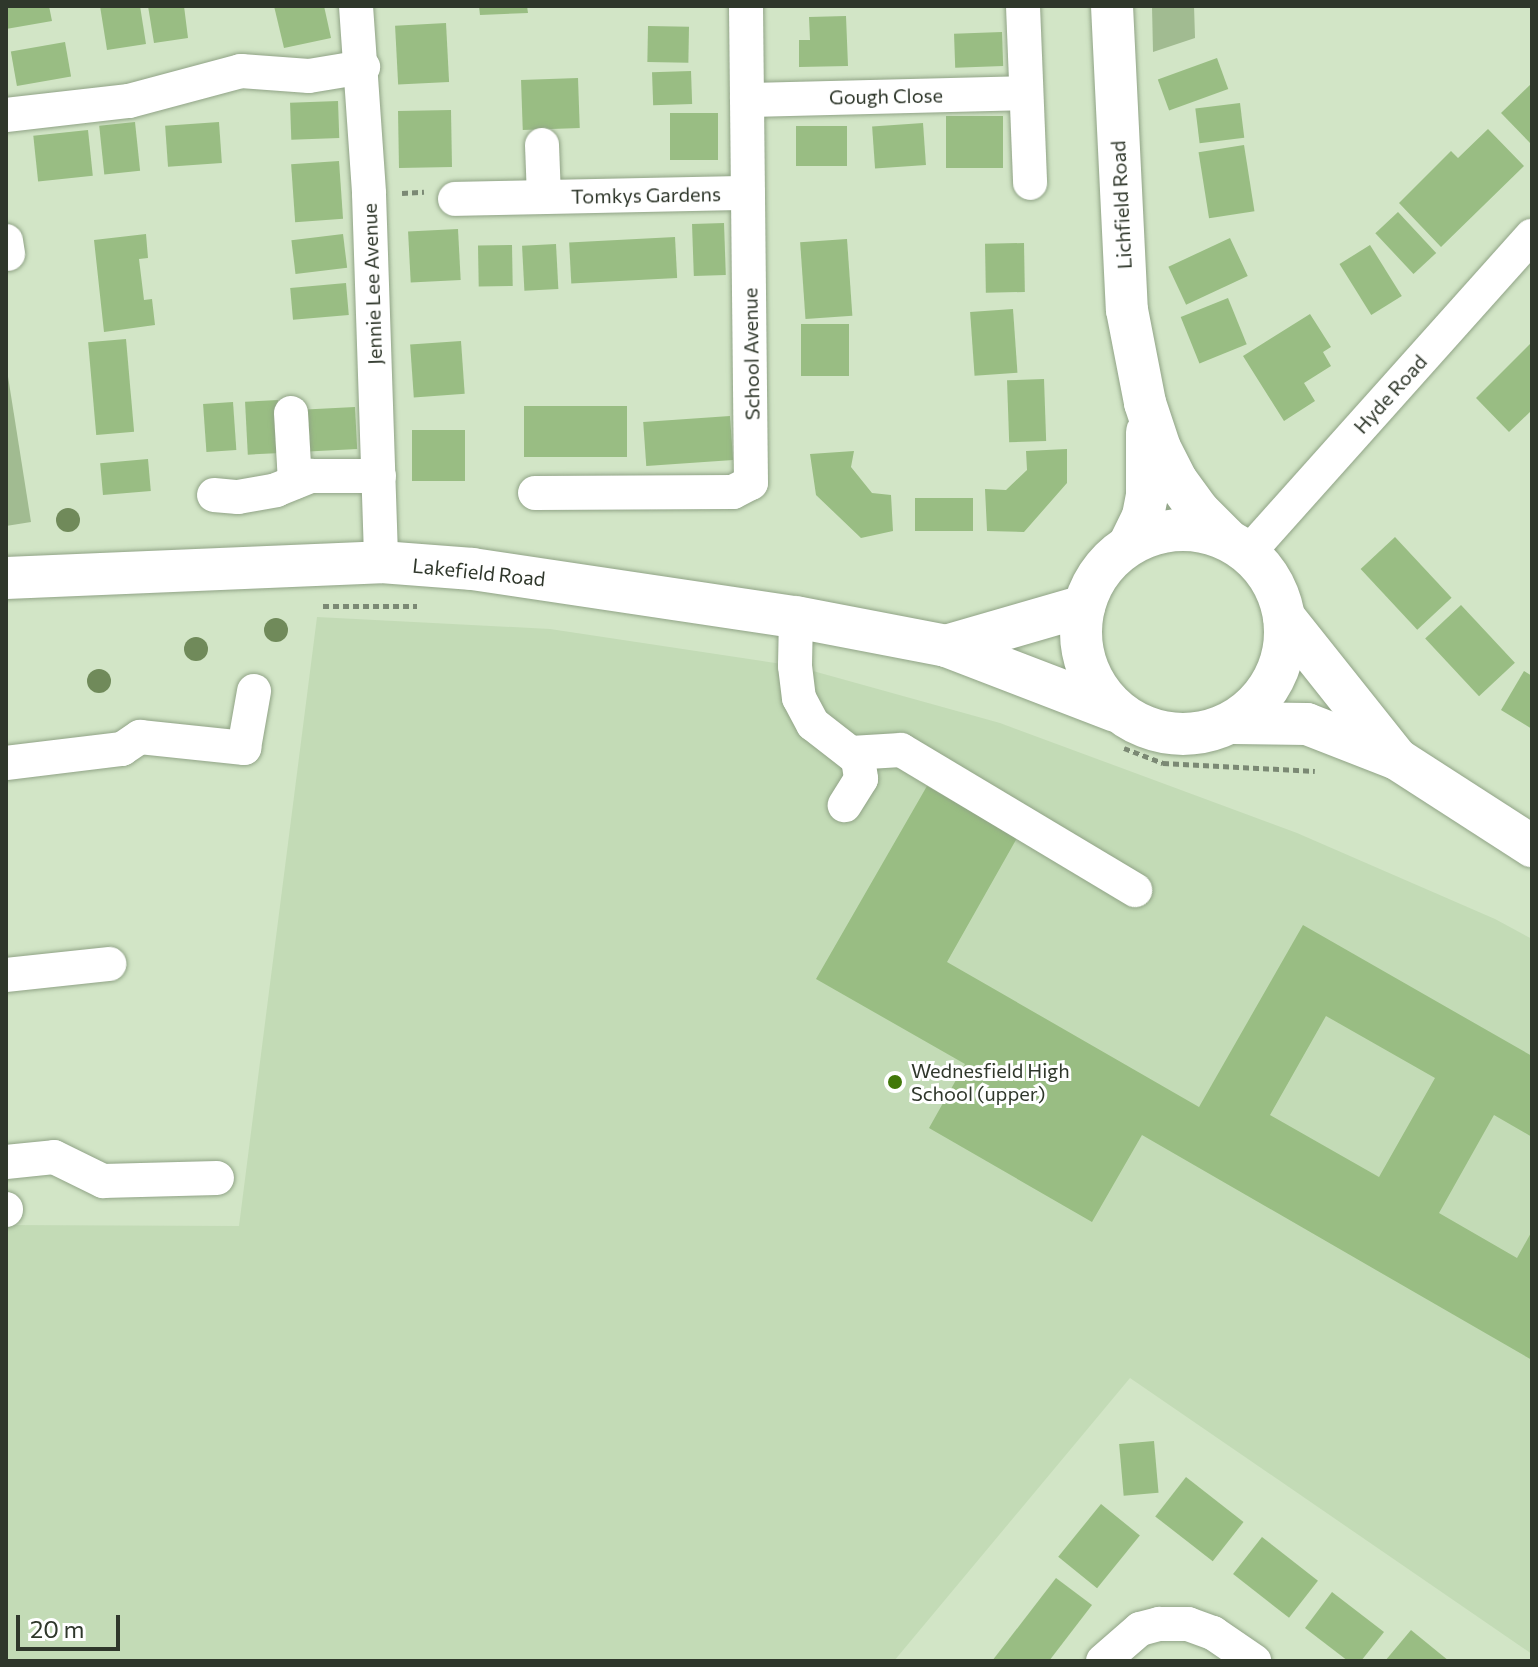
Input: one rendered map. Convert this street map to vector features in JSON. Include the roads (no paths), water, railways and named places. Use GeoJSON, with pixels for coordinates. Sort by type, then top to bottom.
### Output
{"type":"FeatureCollection","features":[{"type":"Feature","properties":{"kind":"main road","name":"Lichfield Road"},"geometry":{"type":"LineString","coordinates":[[1112,6],[1127,310],[1145,403],[1160,448],[1177,481],[1198,510],[1238,545]]}},
{"type":"Feature","properties":{"kind":"main road","name":"Lichfield Road"},"geometry":{"type":"LineString","coordinates":[[1130,543],[1147,496],[1145,403]]}},
{"type":"Feature","properties":{"kind":"main road"},"geometry":{"type":"LineString","coordinates":[[1177,528],[1238,545],[1267,573],[1278,594],[1284,617],[1284,652],[1271,686],[1234,723],[1216,731],[1181,736],[1145,729],[1115,711],[1096,688],[1087,660],[1084,606],[1089,587],[1103,566],[1130,543],[1177,528]]}},
{"type":"Feature","properties":{"kind":"main road","name":"Lakefield Road"},"geometry":{"type":"LineString","coordinates":[[6,578],[381,562],[473,569],[796,617],[946,646],[1115,711]]}},
{"type":"Feature","properties":{"kind":"main road","name":"Lakefield Road"},"geometry":{"type":"LineString","coordinates":[[946,646],[1084,606]]}},
{"type":"Feature","properties":{"kind":"main road"},"geometry":{"type":"LineString","coordinates":[[1284,617],[1397,759]]}},
{"type":"Feature","properties":{"kind":"main road"},"geometry":{"type":"LineString","coordinates":[[1234,723],[1307,724],[1397,759],[1532,846]]}},
{"type":"Feature","properties":{"kind":"street","name":"Jennie Lee Avenue"},"geometry":{"type":"LineString","coordinates":[[356,6],[363,67],[369,194],[381,562]]}},
{"type":"Feature","properties":{"kind":"street","name":"School Avenue"},"geometry":{"type":"LineString","coordinates":[[535,493],[733,492],[751,483],[746,6]]}},
{"type":"Feature","properties":{"kind":"street"},"geometry":{"type":"LineString","coordinates":[[1023,6],[1024,93],[1030,183]]}},
{"type":"Feature","properties":{"kind":"street"},"geometry":{"type":"LineString","coordinates":[[6,115],[129,101],[241,71],[309,76],[363,67]]}},
{"type":"Feature","properties":{"kind":"street","name":"Gough Close"},"geometry":{"type":"LineString","coordinates":[[747,100],[1024,93]]}},
{"type":"Feature","properties":{"kind":"street","name":"Tomkys Gardens"},"geometry":{"type":"LineString","coordinates":[[542,145],[544,197]]}},
{"type":"Feature","properties":{"kind":"street","name":"Tomkys Gardens"},"geometry":{"type":"LineString","coordinates":[[455,199],[748,193]]}},
{"type":"Feature","properties":{"kind":"street","name":"Hyde Road"},"geometry":{"type":"LineString","coordinates":[[1238,545],[1532,236]]}},
{"type":"Feature","properties":{"kind":"street"},"geometry":{"type":"LineString","coordinates":[[291,413],[295,482]]}},
{"type":"Feature","properties":{"kind":"street"},"geometry":{"type":"LineString","coordinates":[[214,495],[238,497],[276,490],[311,476],[379,476]]}},
{"type":"Feature","properties":{"kind":"street"},"geometry":{"type":"LineString","coordinates":[[796,617],[795,666],[799,698],[813,724],[858,759],[861,779],[845,805]]}},
{"type":"Feature","properties":{"kind":"street"},"geometry":{"type":"LineString","coordinates":[[6,763],[122,749],[140,737],[244,748],[254,691]]}},
{"type":"Feature","properties":{"kind":"street"},"geometry":{"type":"LineString","coordinates":[[851,753],[901,750],[1135,890]]}},
{"type":"Feature","properties":{"kind":"street"},"geometry":{"type":"LineString","coordinates":[[17,974],[109,964]]}},
{"type":"Feature","properties":{"kind":"street"},"geometry":{"type":"LineString","coordinates":[[6,1162],[54,1157],[103,1181],[217,1178]]}},
{"type":"Feature","properties":{"kind":"street"},"geometry":{"type":"LineString","coordinates":[[1103,1661],[1140,1629],[1159,1624],[1188,1624],[1213,1633],[1254,1661]]}},
{"type":"Feature","properties":{"kind":"place","name":"Wednesfield High School (upper)"},"geometry":{"type":"Point","coordinates":[895,1082]}}]}
